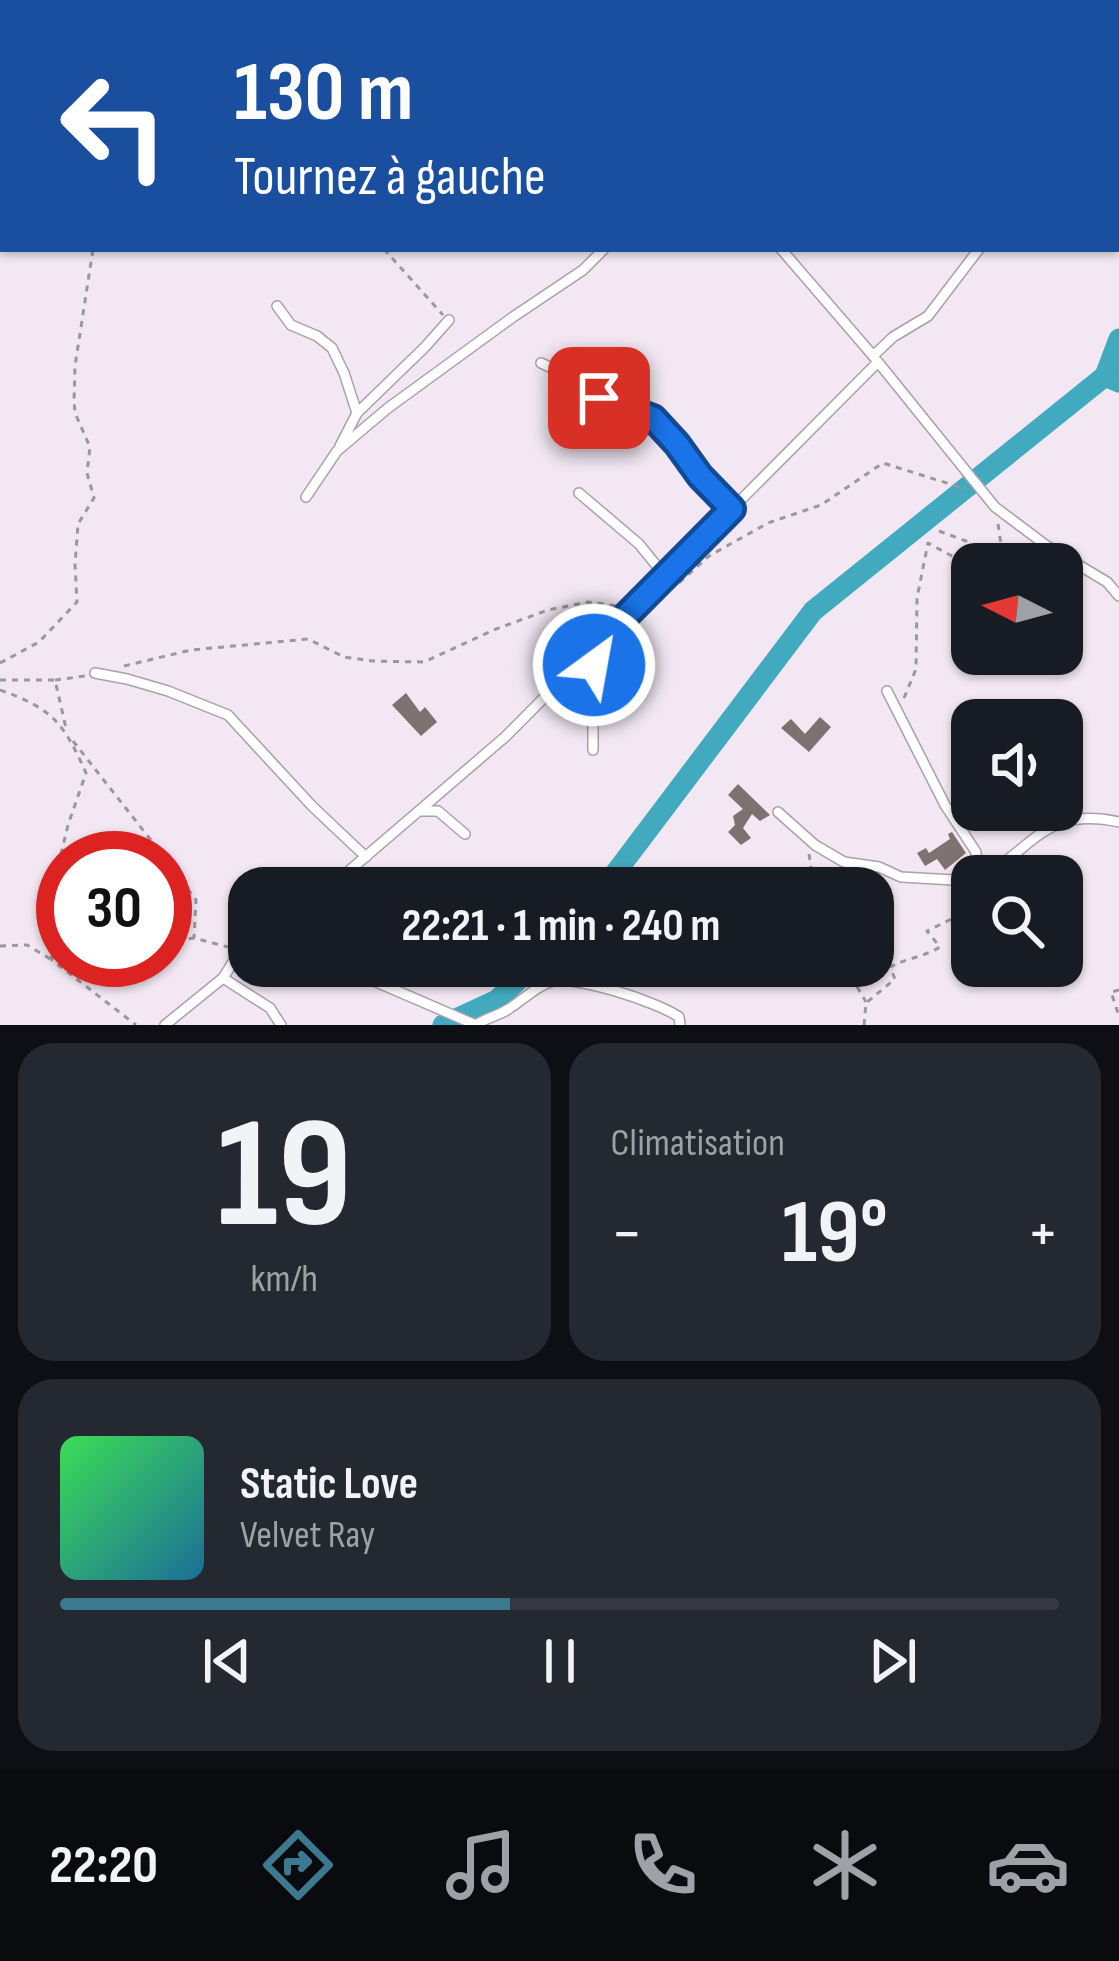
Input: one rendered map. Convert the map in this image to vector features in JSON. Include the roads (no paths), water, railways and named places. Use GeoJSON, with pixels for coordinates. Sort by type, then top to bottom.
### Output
{"type":"FeatureCollection","features":[{"type":"Feature","properties":{"kind":"street"},"geometry":{"type":"LineString","coordinates":[[338,451],[388,408],[583,270],[601,252]]}},
{"type":"Feature","properties":{"kind":"street"},"geometry":{"type":"LineString","coordinates":[[785,252],[995,506],[1047,546],[1107,582],[1119,596]]}},
{"type":"Feature","properties":{"kind":"street"},"geometry":{"type":"LineString","coordinates":[[356,867],[506,737],[893,338],[928,316],[977,252]]}},
{"type":"Feature","properties":{"kind":"street"},"geometry":{"type":"LineString","coordinates":[[277,306],[291,325],[332,348],[357,413]]}},
{"type":"Feature","properties":{"kind":"street"},"geometry":{"type":"LineString","coordinates":[[306,497],[357,413],[449,320]]}},
{"type":"Feature","properties":{"kind":"street"},"geometry":{"type":"LineString","coordinates":[[542,363],[586,384],[599,398],[653,418],[732,509]]}},
{"type":"Feature","properties":{"kind":"street"},"geometry":{"type":"LineString","coordinates":[[579,493],[639,544],[665,576]]}},
{"type":"Feature","properties":{"kind":"street"},"geometry":{"type":"LineString","coordinates":[[593,649],[593,750]]}},
{"type":"Feature","properties":{"kind":"street"},"geometry":{"type":"LineString","coordinates":[[95,673],[168,691],[228,715],[366,857]]}},
{"type":"Feature","properties":{"kind":"street"},"geometry":{"type":"LineString","coordinates":[[887,691],[976,855]]}},
{"type":"Feature","properties":{"kind":"street"},"geometry":{"type":"LineString","coordinates":[[420,811],[437,811],[465,834]]}},
{"type":"Feature","properties":{"kind":"street"},"geometry":{"type":"LineString","coordinates":[[778,812],[844,862],[879,867],[891,874],[951,877]]}},
{"type":"Feature","properties":{"kind":"street"},"geometry":{"type":"LineString","coordinates":[[1015,855],[1047,828],[1071,819],[1119,822]]}},
{"type":"Feature","properties":{"kind":"street"},"geometry":{"type":"LineString","coordinates":[[165,1025],[228,972]]}},
{"type":"Feature","properties":{"kind":"street"},"geometry":{"type":"LineString","coordinates":[[223,978],[270,1008],[280,1025]]}},
{"type":"Feature","properties":{"kind":"street"},"geometry":{"type":"LineString","coordinates":[[388,987],[476,1025],[554,980],[620,992],[664,1007],[679,1017],[680,1025]]}},
{"type":"Feature","properties":{"kind":"waterway"},"geometry":{"type":"LineString","coordinates":[[1105,376],[1119,339]]}},
{"type":"Feature","properties":{"kind":"waterway"},"geometry":{"type":"LineString","coordinates":[[620,867],[813,611],[1105,376],[1119,382]]}},
{"type":"Feature","properties":{"kind":"waterway"},"geometry":{"type":"LineString","coordinates":[[443,1025],[497,1000],[511,987]]}}]}
